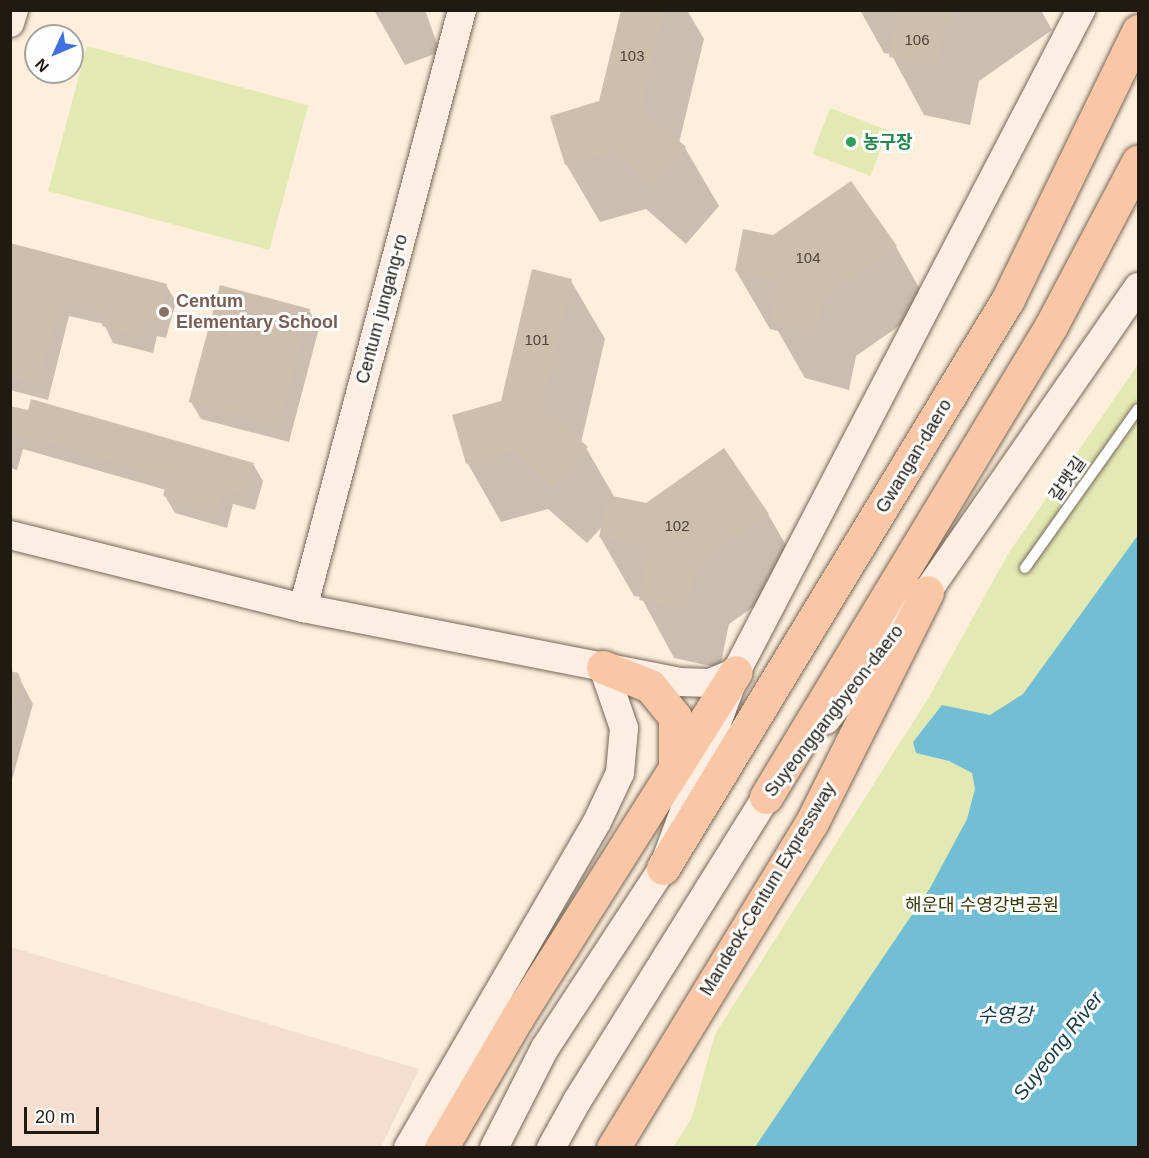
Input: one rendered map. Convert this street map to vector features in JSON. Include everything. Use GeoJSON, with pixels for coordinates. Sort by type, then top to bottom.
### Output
{"type":"FeatureCollection","features":[{"type":"Feature","properties":{"kind":"highway","name":"Gwangan-daero"},"geometry":{"type":"LineString","coordinates":[[663,868],[1008,299],[1138,31]]}},
{"type":"Feature","properties":{"kind":"highway"},"geometry":{"type":"LineString","coordinates":[[766,796],[1051,326],[1138,162]]}},
{"type":"Feature","properties":{"kind":"highway","name":"Mandeok-Centum Expressway"},"geometry":{"type":"LineString","coordinates":[[613,1148],[812,822],[927,592]]}},
{"type":"Feature","properties":{"kind":"highway"},"geometry":{"type":"LineString","coordinates":[[603,667],[650,686],[675,717],[675,767]]}},
{"type":"Feature","properties":{"kind":"highway"},"geometry":{"type":"LineString","coordinates":[[441,1148],[517,1018],[736,672]]}},
{"type":"Feature","properties":{"kind":"main road"},"geometry":{"type":"LineString","coordinates":[[10,23],[14,10]]}},
{"type":"Feature","properties":{"kind":"main road","name":"Centum jungang-ro"},"geometry":{"type":"LineString","coordinates":[[303,608],[462,10]]}},
{"type":"Feature","properties":{"kind":"main road"},"geometry":{"type":"LineString","coordinates":[[494,1148],[545,1048],[663,868],[736,672],[1081,10]]}},
{"type":"Feature","properties":{"kind":"main road","name":"Suyeonggangbyeon-daero"},"geometry":{"type":"LineString","coordinates":[[550,1148],[766,796],[927,592],[1138,288]]}},
{"type":"Feature","properties":{"kind":"main road"},"geometry":{"type":"LineString","coordinates":[[10,535],[303,608],[679,682],[710,683],[736,672]]}},
{"type":"Feature","properties":{"kind":"main road"},"geometry":{"type":"LineString","coordinates":[[408,1148],[597,822],[620,773],[624,728],[603,667]]}},
{"type":"Feature","properties":{"kind":"lane","name":"갈맷길"},"geometry":{"type":"LineString","coordinates":[[1025,568],[1138,409]]}},
{"type":"Feature","properties":{"kind":"shaded area"},"geometry":{"type":"Polygon","coordinates":[[[11,947],[419,1069],[381,1147],[11,1147],[11,947]]]}},
{"type":"Feature","properties":{"kind":"green space"},"geometry":{"type":"Polygon","coordinates":[[[87,46],[308,105],[269,250],[48,191],[77,84],[84,84],[84,57],[87,46]]]}},
{"type":"Feature","properties":{"kind":"green space","name":"농구장"},"geometry":{"type":"Polygon","coordinates":[[[830,108],[888,130],[870,176],[812,154],[830,108]]]}},
{"type":"Feature","properties":{"kind":"green space","name":"수영강"},"geometry":{"type":"Polygon","coordinates":[[[1138,364],[1138,1147],[673,1148],[692,1117],[715,1034],[929,697],[1008,554],[1138,364]]]}},
{"type":"Feature","properties":{"kind":"water","name":"수영강"},"geometry":{"type":"Polygon","coordinates":[[[1138,535],[1138,1147],[755,1147],[930,888],[967,819],[975,789],[972,773],[949,761],[916,753],[913,742],[942,705],[990,715],[1023,694],[1138,535]]]}},
{"type":"Feature","properties":{"kind":"building"},"geometry":{"type":"Polygon","coordinates":[[[621,10],[664,10],[641,107],[686,147],[652,186],[612,151],[565,165],[550,116],[599,101],[621,10]]]}},
{"type":"Feature","properties":{"kind":"building"},"geometry":{"type":"Polygon","coordinates":[[[898,10],[963,10],[946,22],[936,67],[889,57],[898,10]]]}},
{"type":"Feature","properties":{"kind":"building"},"geometry":{"type":"Polygon","coordinates":[[[851,181],[897,246],[823,298],[816,332],[770,320],[778,280],[735,271],[743,229],[773,235],[851,181]]]}},
{"type":"Feature","properties":{"kind":"building"},"geometry":{"type":"Polygon","coordinates":[[[10,243],[167,284],[157,322],[148,320],[143,337],[102,326],[106,311],[60,299],[38,384],[10,377],[10,243]]]}},
{"type":"Feature","properties":{"kind":"building"},"geometry":{"type":"Polygon","coordinates":[[[532,269],[572,279],[542,407],[588,447],[553,486],[513,451],[466,464],[452,415],[501,401],[532,269]]]}},
{"type":"Feature","properties":{"kind":"building"},"geometry":{"type":"Polygon","coordinates":[[[220,285],[310,309],[279,426],[189,402],[220,285]]]}},
{"type":"Feature","properties":{"kind":"building"},"geometry":{"type":"Polygon","coordinates":[[[31,399],[254,463],[245,494],[224,488],[217,511],[163,496],[168,477],[14,433],[10,441],[10,406],[28,410],[31,399]]]}},
{"type":"Feature","properties":{"kind":"building"},"geometry":{"type":"Polygon","coordinates":[[[724,448],[769,514],[696,565],[687,610],[639,600],[650,548],[599,537],[608,495],[646,503],[724,448]]]}},
{"type":"Feature","properties":{"kind":"building"},"geometry":{"type":"Polygon","coordinates":[[[10,671],[18,673],[21,680],[11,715],[10,671]]]}},
{"type":"Feature","properties":{"kind":"place","name":"농구장"},"geometry":{"type":"Point","coordinates":[851,142]}},
{"type":"Feature","properties":{"kind":"place","name":"Centum Elementary School"},"geometry":{"type":"Point","coordinates":[164,312]}},
{"type":"Feature","properties":{"kind":"park label","name":"해운대 수영강변공원"},"geometry":{"type":"Point","coordinates":[982,905]}},
{"type":"Feature","properties":{"kind":"water label","name":"Suyeong River"},"geometry":{"type":"Point","coordinates":[1058,1046]}}]}
